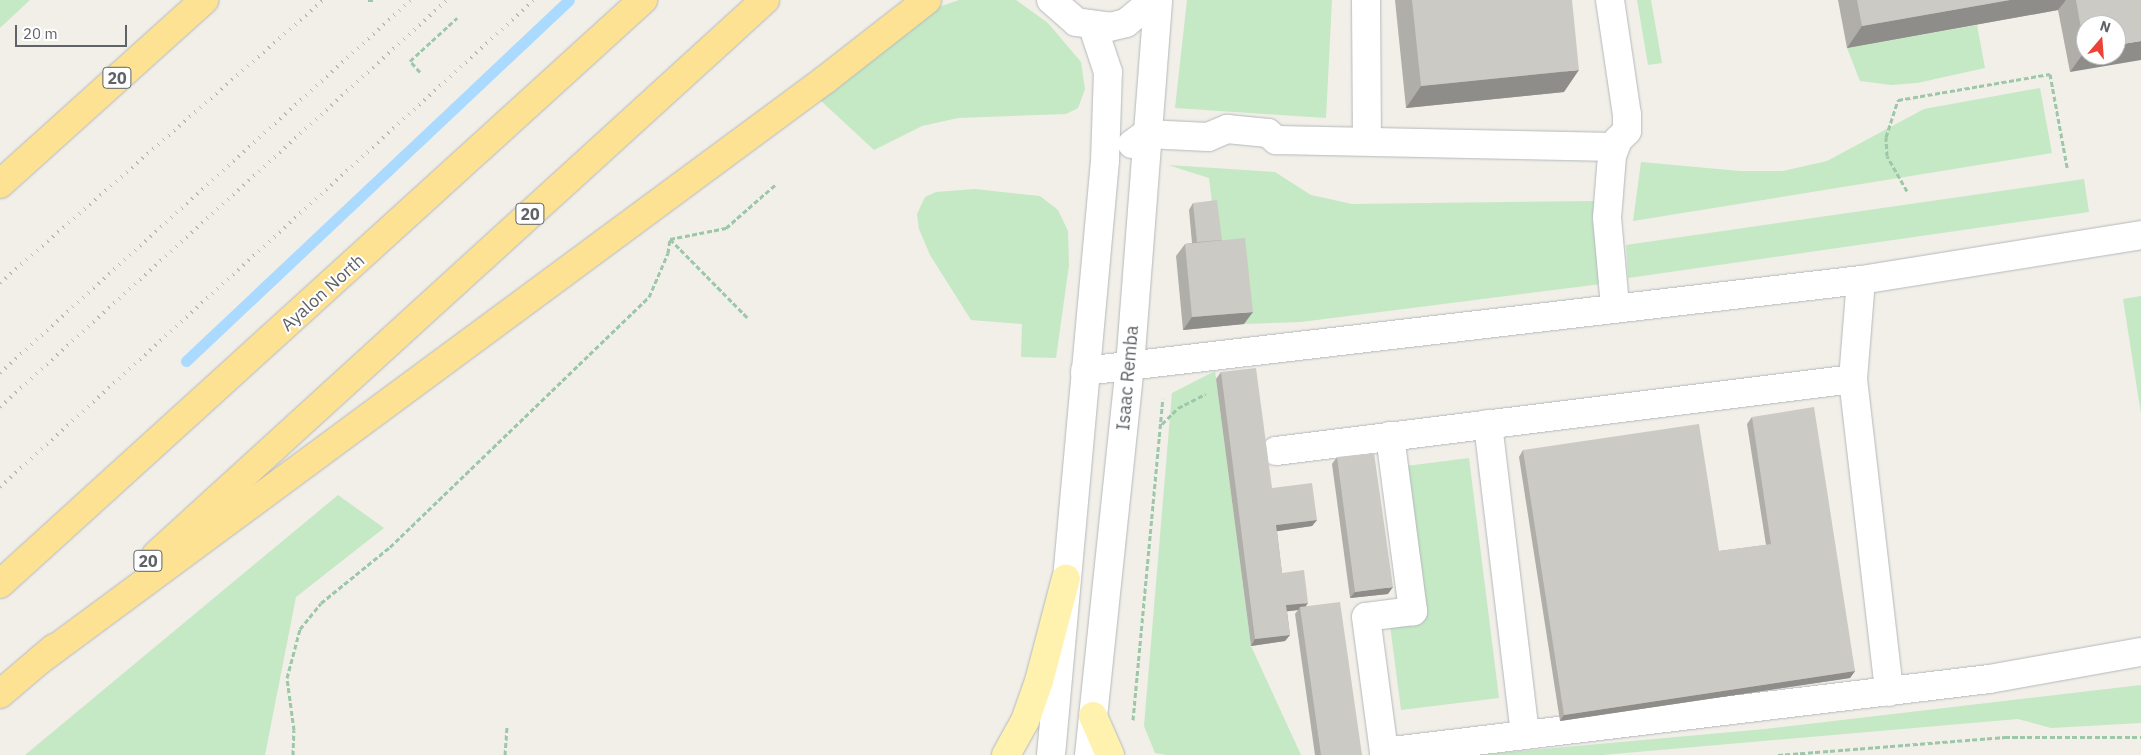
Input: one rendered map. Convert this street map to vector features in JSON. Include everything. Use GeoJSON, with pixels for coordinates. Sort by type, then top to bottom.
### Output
{"type":"FeatureCollection","features":[{"type":"Feature","properties":{"kind":"highway","name":"20"},"geometry":{"type":"LineString","coordinates":[[0,184],[204,0]]}},
{"type":"Feature","properties":{"kind":"highway","name":"Ayalon North"},"geometry":{"type":"LineString","coordinates":[[0,584],[246,363],[643,0]]}},
{"type":"Feature","properties":{"kind":"highway","name":"20"},"geometry":{"type":"LineString","coordinates":[[0,694],[40,660],[765,0]]}},
{"type":"Feature","properties":{"kind":"highway"},"geometry":{"type":"LineString","coordinates":[[40,660],[826,79],[927,0]]}},
{"type":"Feature","properties":{"kind":"main road"},"geometry":{"type":"LineString","coordinates":[[1006,755],[1024,721],[1040,680],[1066,578]]}},
{"type":"Feature","properties":{"kind":"main road"},"geometry":{"type":"LineString","coordinates":[[1092,716],[1110,755]]}},
{"type":"Feature","properties":{"kind":"street"},"geometry":{"type":"LineString","coordinates":[[1051,0],[1076,22],[1093,27],[1126,23],[1153,0]]}},
{"type":"Feature","properties":{"kind":"street","name":"Isaac Remba"},"geometry":{"type":"LineString","coordinates":[[1089,755],[1130,366],[1143,164],[1158,0]]}},
{"type":"Feature","properties":{"kind":"street"},"geometry":{"type":"LineString","coordinates":[[1366,0],[1367,142]]}},
{"type":"Feature","properties":{"kind":"street"},"geometry":{"type":"LineString","coordinates":[[1610,0],[1627,115],[1627,131],[1615,148],[1607,218],[1615,306]]}},
{"type":"Feature","properties":{"kind":"street"},"geometry":{"type":"LineString","coordinates":[[1051,755],[1105,162],[1108,72],[1093,27]]}},
{"type":"Feature","properties":{"kind":"street"},"geometry":{"type":"LineString","coordinates":[[1105,162],[1146,134],[1208,137],[1228,129],[1268,133],[1276,140],[1615,148]]}},
{"type":"Feature","properties":{"kind":"street"},"geometry":{"type":"LineString","coordinates":[[1105,162],[1143,164]]}},
{"type":"Feature","properties":{"kind":"street"},"geometry":{"type":"LineString","coordinates":[[1085,371],[1615,306],[1861,280],[2141,235]]}},
{"type":"Feature","properties":{"kind":"street"},"geometry":{"type":"LineString","coordinates":[[1861,280],[1853,379],[1888,692]]}},
{"type":"Feature","properties":{"kind":"street"},"geometry":{"type":"LineString","coordinates":[[1276,450],[1853,379]]}},
{"type":"Feature","properties":{"kind":"street"},"geometry":{"type":"LineString","coordinates":[[1488,424],[1525,734]]}},
{"type":"Feature","properties":{"kind":"street"},"geometry":{"type":"LineString","coordinates":[[1390,436],[1413,611],[1366,617],[1384,752],[1989,679],[2141,652]]}},
{"type":"Feature","properties":{"kind":"path"},"geometry":{"type":"LineString","coordinates":[[420,72],[410,61],[457,18]]}},
{"type":"Feature","properties":{"kind":"path"},"geometry":{"type":"LineString","coordinates":[[1907,191],[1887,156],[1886,138],[1898,100],[2050,74],[2067,167]]}},
{"type":"Feature","properties":{"kind":"path"},"geometry":{"type":"LineString","coordinates":[[670,239],[726,228],[776,184]]}},
{"type":"Feature","properties":{"kind":"path"},"geometry":{"type":"LineString","coordinates":[[670,239],[747,317]]}},
{"type":"Feature","properties":{"kind":"path"},"geometry":{"type":"LineString","coordinates":[[293,755],[294,730],[287,678],[300,629],[321,603],[390,547],[648,297],[668,253],[670,239]]}},
{"type":"Feature","properties":{"kind":"path"},"geometry":{"type":"LineString","coordinates":[[1133,724],[1161,426],[1165,362]]}},
{"type":"Feature","properties":{"kind":"path"},"geometry":{"type":"LineString","coordinates":[[1161,426],[1178,408],[1206,394]]}},
{"type":"Feature","properties":{"kind":"path"},"geometry":{"type":"LineString","coordinates":[[505,755],[507,727]]}},
{"type":"Feature","properties":{"kind":"path"},"geometry":{"type":"LineString","coordinates":[[1778,755],[2005,736],[2141,737]]}},
{"type":"Feature","properties":{"kind":"green space"},"geometry":{"type":"Polygon","coordinates":[[[0,0],[30,0],[0,28],[0,0]]]}},
{"type":"Feature","properties":{"kind":"green space"},"geometry":{"type":"Polygon","coordinates":[[[959,0],[1016,0],[1048,23],[1081,62],[1085,89],[1078,108],[1066,114],[958,118],[922,126],[874,150],[819,99],[939,7],[959,0]]]}},
{"type":"Feature","properties":{"kind":"green space"},"geometry":{"type":"Polygon","coordinates":[[[1187,0],[1332,0],[1326,118],[1175,108],[1187,0]]]}},
{"type":"Feature","properties":{"kind":"green space"},"geometry":{"type":"Polygon","coordinates":[[[1637,0],[1651,0],[1662,63],[1648,65],[1637,0]]]}},
{"type":"Feature","properties":{"kind":"green space"},"geometry":{"type":"Polygon","coordinates":[[[1977,25],[1985,68],[1917,83],[1891,85],[1860,81],[1847,48],[1977,25]]]}},
{"type":"Feature","properties":{"kind":"green space"},"geometry":{"type":"Polygon","coordinates":[[[2040,88],[2052,153],[1633,221],[1641,162],[1740,171],[1783,171],[1827,161],[1924,109],[2040,88]]]}},
{"type":"Feature","properties":{"kind":"green space"},"geometry":{"type":"Polygon","coordinates":[[[1168,165],[1275,172],[1311,195],[1352,204],[1594,201],[1601,284],[1301,322],[1244,324],[1236,251],[1218,252],[1209,178],[1168,165]]]}},
{"type":"Feature","properties":{"kind":"green space"},"geometry":{"type":"Polygon","coordinates":[[[2084,179],[2089,212],[1628,278],[1626,245],[2084,179]]]}},
{"type":"Feature","properties":{"kind":"green space"},"geometry":{"type":"Polygon","coordinates":[[[975,189],[1040,196],[1058,210],[1068,231],[1069,265],[1056,358],[1021,357],[1022,324],[971,320],[930,255],[919,229],[917,214],[925,197],[936,192],[975,189]]]}},
{"type":"Feature","properties":{"kind":"green space"},"geometry":{"type":"Polygon","coordinates":[[[2141,296],[2141,414],[2123,299],[2141,296]]]}},
{"type":"Feature","properties":{"kind":"green space"},"geometry":{"type":"Polygon","coordinates":[[[1215,371],[1251,646],[1301,755],[1167,755],[1155,753],[1144,726],[1172,393],[1215,371]]]}},
{"type":"Feature","properties":{"kind":"green space"},"geometry":{"type":"Polygon","coordinates":[[[1469,458],[1499,698],[1401,710],[1390,625],[1425,620],[1406,466],[1469,458]]]}},
{"type":"Feature","properties":{"kind":"green space"},"geometry":{"type":"Polygon","coordinates":[[[338,495],[384,528],[296,597],[265,755],[25,755],[338,495]]]}},
{"type":"Feature","properties":{"kind":"green space"},"geometry":{"type":"Polygon","coordinates":[[[2141,685],[2141,723],[2051,728],[2018,719],[1602,755],[1476,755],[1765,729],[2141,685]]]}},
{"type":"Feature","properties":{"kind":"building"},"geometry":{"type":"Polygon","coordinates":[[[1412,0],[1572,0],[1579,70],[1421,86],[1412,0]]]}},
{"type":"Feature","properties":{"kind":"building"},"geometry":{"type":"Polygon","coordinates":[[[1857,0],[2010,0],[1862,26],[1857,0]]]}},
{"type":"Feature","properties":{"kind":"building"},"geometry":{"type":"Polygon","coordinates":[[[2076,0],[2141,0],[2141,41],[2126,43],[2126,15],[2079,15],[2076,0]]]}},
{"type":"Feature","properties":{"kind":"building"},"geometry":{"type":"Polygon","coordinates":[[[1217,200],[1222,240],[1197,242],[1193,203],[1217,200]]]}},
{"type":"Feature","properties":{"kind":"building"},"geometry":{"type":"Polygon","coordinates":[[[1245,238],[1253,312],[1192,317],[1185,244],[1245,238]]]}},
{"type":"Feature","properties":{"kind":"building"},"geometry":{"type":"Polygon","coordinates":[[[1256,368],[1272,488],[1312,483],[1317,520],[1276,525],[1282,573],[1304,570],[1308,603],[1286,605],[1290,635],[1255,639],[1221,372],[1256,368]]]}},
{"type":"Feature","properties":{"kind":"building"},"geometry":{"type":"Polygon","coordinates":[[[1814,407],[1855,671],[1564,715],[1523,450],[1699,424],[1719,551],[1771,544],[1752,417],[1814,407]]]}},
{"type":"Feature","properties":{"kind":"building"},"geometry":{"type":"Polygon","coordinates":[[[1374,453],[1393,587],[1355,592],[1337,457],[1374,453]]]}},
{"type":"Feature","properties":{"kind":"building"},"geometry":{"type":"Polygon","coordinates":[[[1340,602],[1362,755],[1321,755],[1300,607],[1340,602]]]}},
{"type":"Feature","properties":{"kind":"waterway"},"geometry":{"type":"LineString","coordinates":[[186,361],[569,0]]}},
{"type":"Feature","properties":{"kind":"railway"},"geometry":{"type":"LineString","coordinates":[[0,283],[323,0]]}},
{"type":"Feature","properties":{"kind":"railway"},"geometry":{"type":"LineString","coordinates":[[0,373],[411,0]]}},
{"type":"Feature","properties":{"kind":"railway"},"geometry":{"type":"LineString","coordinates":[[0,407],[447,0]]}},
{"type":"Feature","properties":{"kind":"railway"},"geometry":{"type":"LineString","coordinates":[[0,487],[534,0]]}}]}
